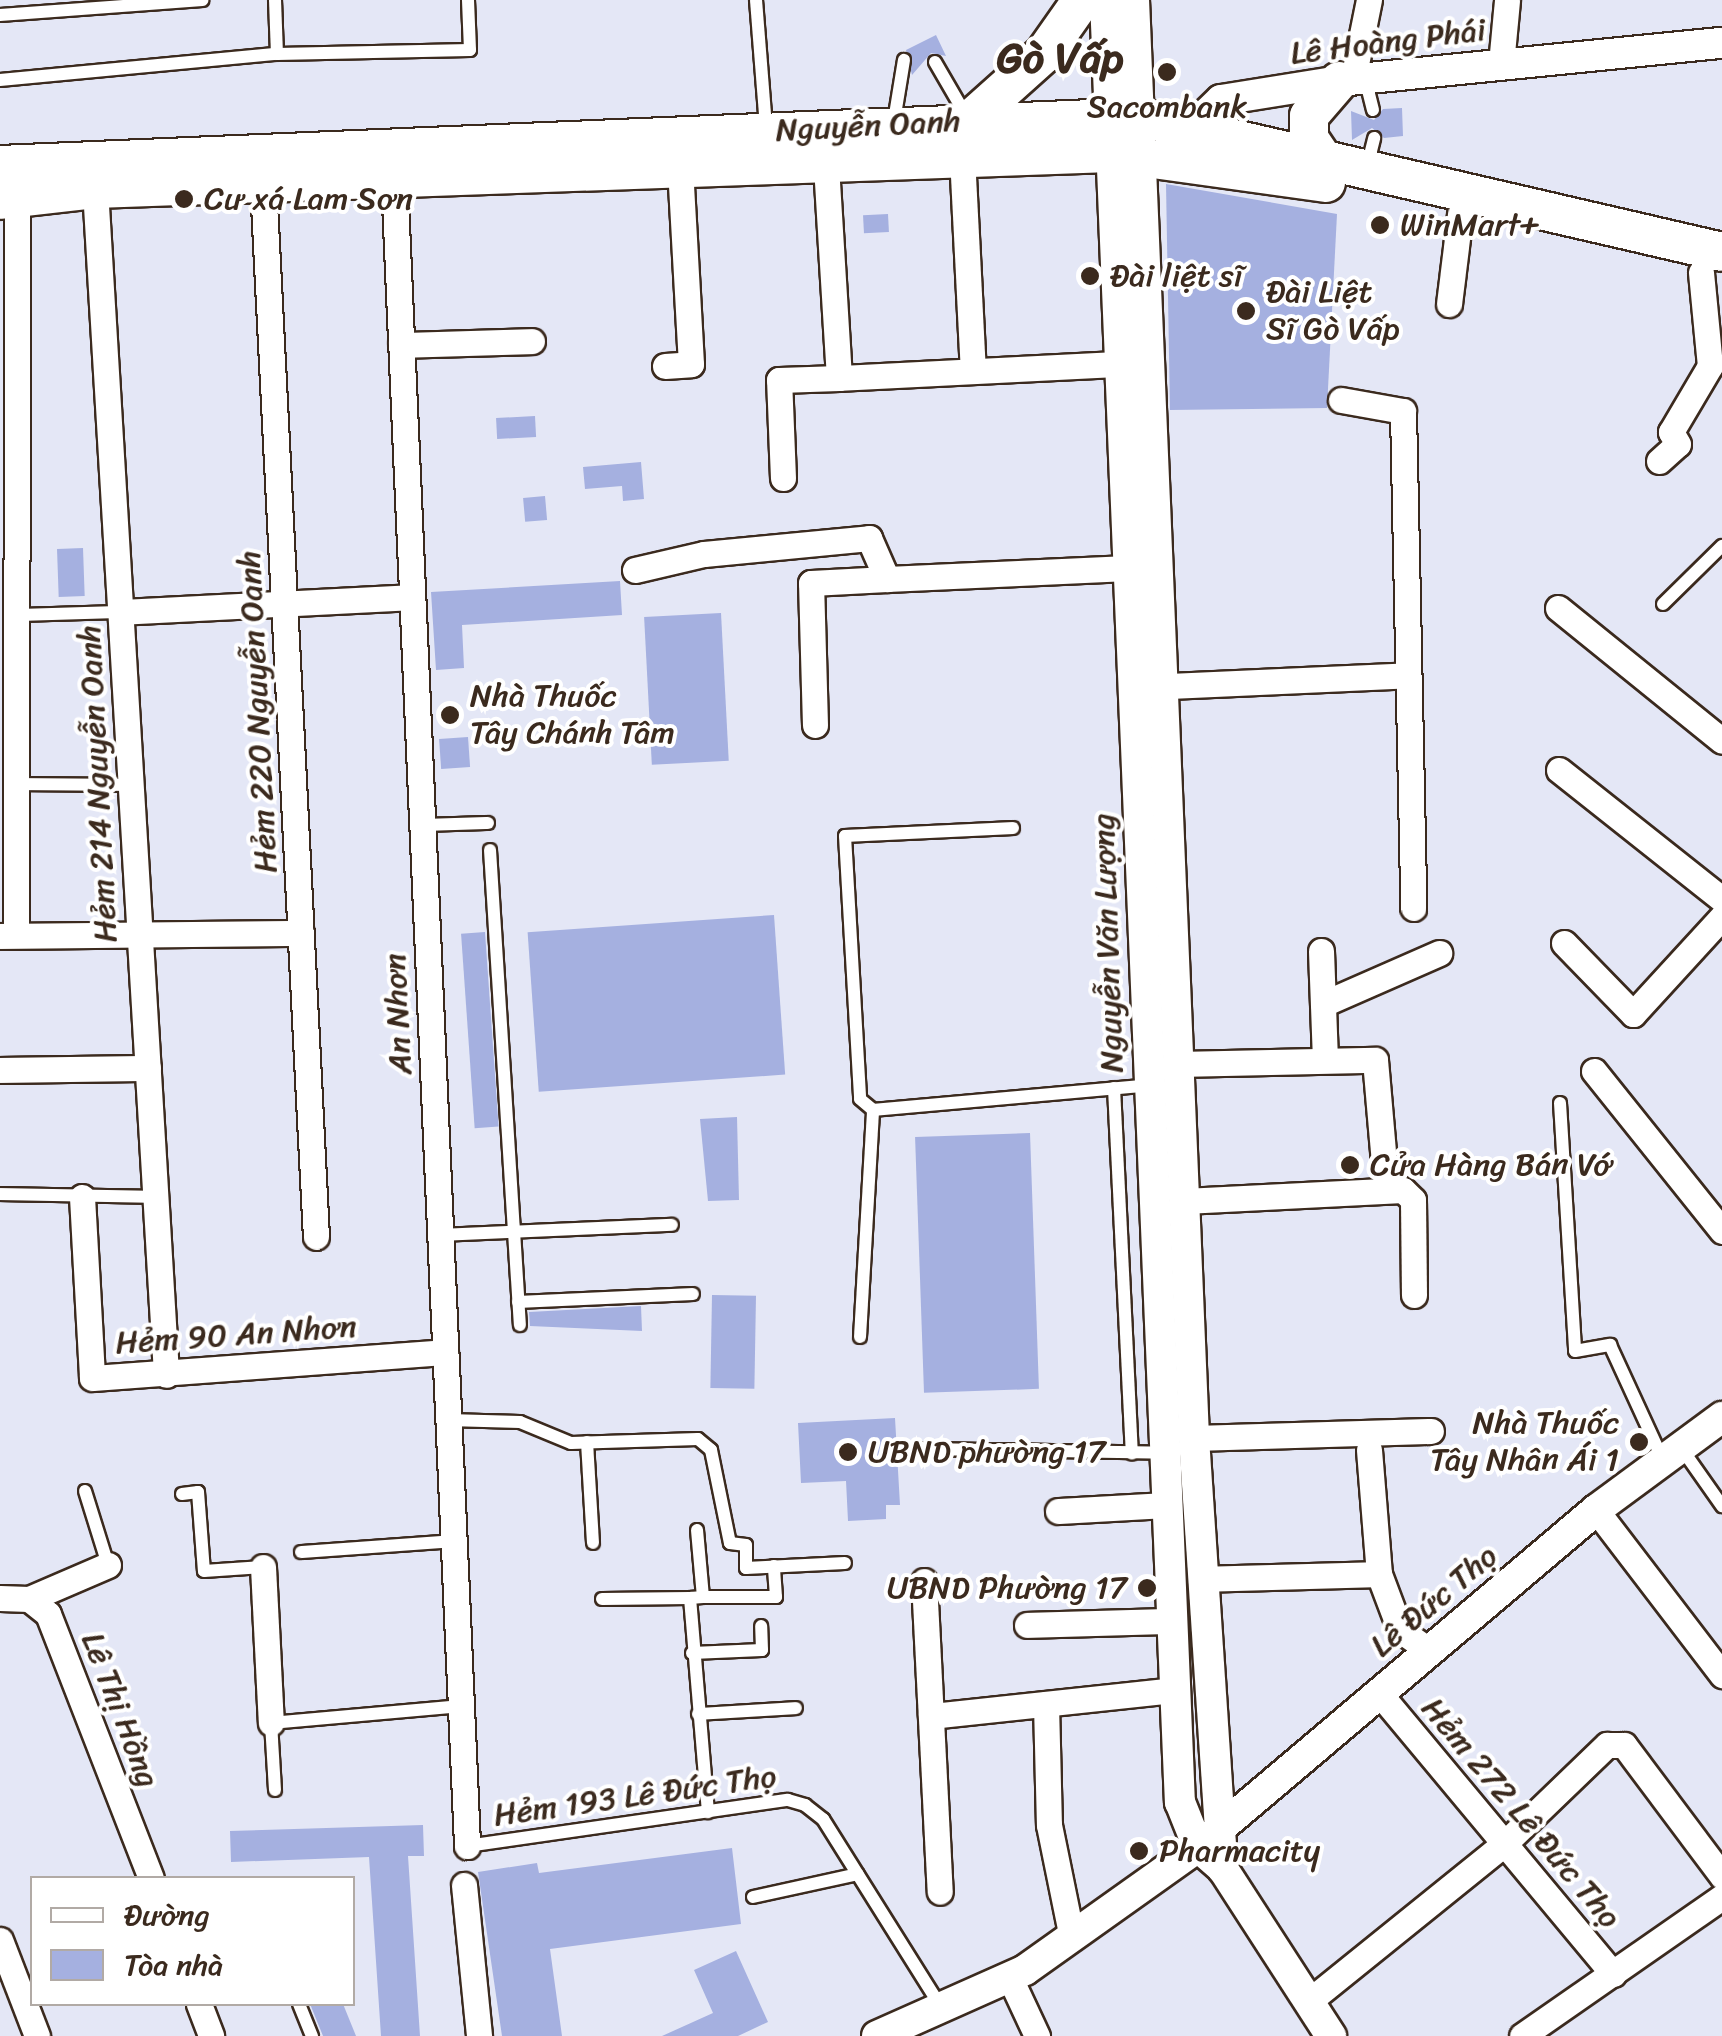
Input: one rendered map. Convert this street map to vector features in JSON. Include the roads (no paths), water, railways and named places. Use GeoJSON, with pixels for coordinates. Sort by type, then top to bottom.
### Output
{"type":"FeatureCollection","features":[{"type":"Feature","properties":{"kind":"main road"},"geometry":{"type":"LineString","coordinates":[[965,138],[1044,54],[1082,0]]}},
{"type":"Feature","properties":{"kind":"main road"},"geometry":{"type":"LineString","coordinates":[[1310,169],[1310,116],[1352,79]]}},
{"type":"Feature","properties":{"kind":"main road","name":"Nguyễn Oanh"},"geometry":{"type":"LineString","coordinates":[[8,182],[392,163],[894,124],[965,138]]}},
{"type":"Feature","properties":{"kind":"main road","name":"Nguyễn Oanh"},"geometry":{"type":"LineString","coordinates":[[8,182],[95,189],[264,184],[392,163],[680,168],[826,162],[965,138],[1124,135],[1193,127],[1310,169]]}},
{"type":"Feature","properties":{"kind":"main road","name":"Nguyễn Oanh"},"geometry":{"type":"LineString","coordinates":[[1124,135],[1310,169],[1367,166],[1715,266]]}},
{"type":"Feature","properties":{"kind":"main road","name":"Nguyễn Oanh"},"geometry":{"type":"LineString","coordinates":[[1367,166],[1460,214],[1715,266]]}},
{"type":"Feature","properties":{"kind":"street"},"geometry":{"type":"LineString","coordinates":[[1352,79],[1370,0]]}},
{"type":"Feature","properties":{"kind":"street"},"geometry":{"type":"LineString","coordinates":[[1501,64],[1507,0]]}},
{"type":"Feature","properties":{"kind":"street","name":"Nguyễn Văn Lượng"},"geometry":{"type":"LineString","coordinates":[[1131,1],[1119,364],[1128,568],[1148,687]]}},
{"type":"Feature","properties":{"kind":"street","name":"Lê Hoàng Phái"},"geometry":{"type":"LineString","coordinates":[[1193,127],[1221,100],[1352,79],[1722,43]]}},
{"type":"Feature","properties":{"kind":"street","name":"Nguyễn Văn Lượng"},"geometry":{"type":"LineString","coordinates":[[1124,135],[1184,1447],[1201,1579],[1210,1838]]}},
{"type":"Feature","properties":{"kind":"street"},"geometry":{"type":"LineString","coordinates":[[965,138],[973,372]]}},
{"type":"Feature","properties":{"kind":"street"},"geometry":{"type":"LineString","coordinates":[[826,162],[839,378]]}},
{"type":"Feature","properties":{"kind":"street","name":"An Nhơn"},"geometry":{"type":"LineString","coordinates":[[392,163],[467,1846]]}},
{"type":"Feature","properties":{"kind":"street"},"geometry":{"type":"LineString","coordinates":[[665,366],[691,364],[680,168]]}},
{"type":"Feature","properties":{"kind":"street"},"geometry":{"type":"LineString","coordinates":[[8,182],[8,423],[16,614],[8,936],[140,940],[301,933]]}},
{"type":"Feature","properties":{"kind":"street","name":"Hẻm 220 Nguyễn Oanh"},"geometry":{"type":"LineString","coordinates":[[264,184],[316,1237]]}},
{"type":"Feature","properties":{"kind":"street","name":"Hẻm 214 Nguyễn Oanh"},"geometry":{"type":"LineString","coordinates":[[95,189],[166,1374]]}},
{"type":"Feature","properties":{"kind":"street"},"geometry":{"type":"LineString","coordinates":[[1449,304],[1460,214]]}},
{"type":"Feature","properties":{"kind":"street"},"geometry":{"type":"LineString","coordinates":[[1658,461],[1678,444],[1672,432],[1716,360],[1715,266]]}},
{"type":"Feature","properties":{"kind":"street"},"geometry":{"type":"LineString","coordinates":[[401,345],[532,341]]}},
{"type":"Feature","properties":{"kind":"street"},"geometry":{"type":"LineString","coordinates":[[783,478],[780,380],[1119,364]]}},
{"type":"Feature","properties":{"kind":"street"},"geometry":{"type":"LineString","coordinates":[[1341,400],[1396,405],[1404,422],[1413,908]]}},
{"type":"Feature","properties":{"kind":"street"},"geometry":{"type":"LineString","coordinates":[[634,570],[738,550],[873,539],[887,579]]}},
{"type":"Feature","properties":{"kind":"street"},"geometry":{"type":"LineString","coordinates":[[815,726],[812,583],[1128,568]]}},
{"type":"Feature","properties":{"kind":"street"},"geometry":{"type":"LineString","coordinates":[[120,612],[412,597]]}},
{"type":"Feature","properties":{"kind":"street"},"geometry":{"type":"LineString","coordinates":[[1558,608],[1722,741]]}},
{"type":"Feature","properties":{"kind":"street"},"geometry":{"type":"LineString","coordinates":[[1148,687],[1408,675]]}},
{"type":"Feature","properties":{"kind":"street"},"geometry":{"type":"LineString","coordinates":[[1559,770],[1722,899]]}},
{"type":"Feature","properties":{"kind":"street"},"geometry":{"type":"LineString","coordinates":[[1564,943],[1632,1014],[1722,917]]}},
{"type":"Feature","properties":{"kind":"street"},"geometry":{"type":"LineString","coordinates":[[1321,951],[1324,1060]]}},
{"type":"Feature","properties":{"kind":"street"},"geometry":{"type":"LineString","coordinates":[[1323,1004],[1439,953]]}},
{"type":"Feature","properties":{"kind":"street"},"geometry":{"type":"LineString","coordinates":[[1169,1077],[1324,1060],[1375,1060],[1386,1188]]}},
{"type":"Feature","properties":{"kind":"street"},"geometry":{"type":"LineString","coordinates":[[0,1070],[148,1068]]}},
{"type":"Feature","properties":{"kind":"street"},"geometry":{"type":"LineString","coordinates":[[1594,1071],[1722,1231]]}},
{"type":"Feature","properties":{"kind":"street","name":"Nguyễn Văn Lượng"},"geometry":{"type":"LineString","coordinates":[[1169,1077],[1184,1202],[1184,1447],[1167,1506],[1180,1802],[1210,1838],[1223,1869],[1331,2036]]}},
{"type":"Feature","properties":{"kind":"street"},"geometry":{"type":"LineString","coordinates":[[1184,1202],[1386,1188],[1413,1200],[1414,1295]]}},
{"type":"Feature","properties":{"kind":"street","name":"Hẻm 90 An Nhơn"},"geometry":{"type":"LineString","coordinates":[[82,1197],[92,1378],[445,1352]]}},
{"type":"Feature","properties":{"kind":"street","name":"Lê Đức Thọ"},"geometry":{"type":"LineString","coordinates":[[877,2036],[1010,1978],[1210,1838],[1596,1510],[1722,1417]]}},
{"type":"Feature","properties":{"kind":"street"},"geometry":{"type":"LineString","coordinates":[[1184,1447],[1431,1432]]}},
{"type":"Feature","properties":{"kind":"street"},"geometry":{"type":"LineString","coordinates":[[1370,1450],[1379,1574],[1400,1630],[1430,1651]]}},
{"type":"Feature","properties":{"kind":"street"},"geometry":{"type":"LineString","coordinates":[[1058,1511],[1167,1506]]}},
{"type":"Feature","properties":{"kind":"street"},"geometry":{"type":"LineString","coordinates":[[1596,1510],[1722,1675]]}},
{"type":"Feature","properties":{"kind":"street"},"geometry":{"type":"LineString","coordinates":[[0,1598],[29,1599],[108,1566]]}},
{"type":"Feature","properties":{"kind":"street"},"geometry":{"type":"LineString","coordinates":[[262,1567],[272,1723]]}},
{"type":"Feature","properties":{"kind":"street"},"geometry":{"type":"LineString","coordinates":[[1201,1579],[1379,1574]]}},
{"type":"Feature","properties":{"kind":"street"},"geometry":{"type":"LineString","coordinates":[[924,1581],[940,1892]]}},
{"type":"Feature","properties":{"kind":"street","name":"Lê Thị Hồng"},"geometry":{"type":"LineString","coordinates":[[29,1599],[48,1614],[150,1876]]}},
{"type":"Feature","properties":{"kind":"street"},"geometry":{"type":"LineString","coordinates":[[1027,1625],[1172,1621]]}},
{"type":"Feature","properties":{"kind":"street"},"geometry":{"type":"LineString","coordinates":[[931,1716],[1175,1690]]}},
{"type":"Feature","properties":{"kind":"street","name":"Hẻm 272 Lê Đức Thọ"},"geometry":{"type":"LineString","coordinates":[[1379,1694],[1613,1974]]}},
{"type":"Feature","properties":{"kind":"street"},"geometry":{"type":"LineString","coordinates":[[1046,1704],[1049,1825],[1072,1938]]}},
{"type":"Feature","properties":{"kind":"street"},"geometry":{"type":"LineString","coordinates":[[1308,2002],[1504,1844],[1616,1742],[1722,1876]]}},
{"type":"Feature","properties":{"kind":"street"},"geometry":{"type":"LineString","coordinates":[[464,1885],[479,2036]]}},
{"type":"Feature","properties":{"kind":"street"},"geometry":{"type":"LineString","coordinates":[[1522,2036],[1722,1898]]}},
{"type":"Feature","properties":{"kind":"street"},"geometry":{"type":"LineString","coordinates":[[0,1940],[37,2036]]}},
{"type":"Feature","properties":{"kind":"street"},"geometry":{"type":"LineString","coordinates":[[1010,1978],[1037,2036]]}},
{"type":"Feature","properties":{"kind":"street"},"geometry":{"type":"LineString","coordinates":[[200,2006],[211,2036]]}},
{"type":"Feature","properties":{"kind":"lane"},"geometry":{"type":"LineString","coordinates":[[0,15],[202,0]]}},
{"type":"Feature","properties":{"kind":"lane"},"geometry":{"type":"LineString","coordinates":[[276,0],[277,54]]}},
{"type":"Feature","properties":{"kind":"lane"},"geometry":{"type":"LineString","coordinates":[[0,80],[277,54],[470,50],[468,0]]}},
{"type":"Feature","properties":{"kind":"lane"},"geometry":{"type":"LineString","coordinates":[[756,0],[766,131]]}},
{"type":"Feature","properties":{"kind":"lane"},"geometry":{"type":"LineString","coordinates":[[894,124],[904,60]]}},
{"type":"Feature","properties":{"kind":"lane"},"geometry":{"type":"LineString","coordinates":[[935,62],[965,138]]}},
{"type":"Feature","properties":{"kind":"lane"},"geometry":{"type":"LineString","coordinates":[[1352,79],[1373,110]]}},
{"type":"Feature","properties":{"kind":"lane"},"geometry":{"type":"LineString","coordinates":[[1663,604],[1722,546]]}},
{"type":"Feature","properties":{"kind":"lane"},"geometry":{"type":"LineString","coordinates":[[16,614],[120,612]]}},
{"type":"Feature","properties":{"kind":"lane"},"geometry":{"type":"LineString","coordinates":[[11,800],[131,786]]}},
{"type":"Feature","properties":{"kind":"lane"},"geometry":{"type":"LineString","coordinates":[[422,825],[488,823]]}},
{"type":"Feature","properties":{"kind":"lane"},"geometry":{"type":"LineString","coordinates":[[1013,828],[853,833],[842,842],[860,1099],[873,1110],[1114,1088],[1169,1077]]}},
{"type":"Feature","properties":{"kind":"lane"},"geometry":{"type":"LineString","coordinates":[[490,850],[520,1325]]}},
{"type":"Feature","properties":{"kind":"lane"},"geometry":{"type":"LineString","coordinates":[[1114,1088],[1132,1454]]}},
{"type":"Feature","properties":{"kind":"lane"},"geometry":{"type":"LineString","coordinates":[[1560,1103],[1574,1351],[1610,1345],[1672,1453],[1722,1506]]}},
{"type":"Feature","properties":{"kind":"lane"},"geometry":{"type":"LineString","coordinates":[[860,1337],[873,1110]]}},
{"type":"Feature","properties":{"kind":"lane"},"geometry":{"type":"LineString","coordinates":[[0,1194],[156,1197]]}},
{"type":"Feature","properties":{"kind":"lane"},"geometry":{"type":"LineString","coordinates":[[440,1235],[672,1225]]}},
{"type":"Feature","properties":{"kind":"lane"},"geometry":{"type":"LineString","coordinates":[[518,1302],[694,1294]]}},
{"type":"Feature","properties":{"kind":"lane"},"geometry":{"type":"LineString","coordinates":[[448,1420],[520,1422],[588,1442],[698,1439],[710,1450],[730,1544],[746,1545],[746,1568],[845,1563]]}},
{"type":"Feature","properties":{"kind":"lane"},"geometry":{"type":"LineString","coordinates":[[588,1442],[594,1543]]}},
{"type":"Feature","properties":{"kind":"lane"},"geometry":{"type":"LineString","coordinates":[[923,1449],[1132,1454],[1184,1447]]}},
{"type":"Feature","properties":{"kind":"lane"},"geometry":{"type":"LineString","coordinates":[[85,1492],[108,1566]]}},
{"type":"Feature","properties":{"kind":"lane"},"geometry":{"type":"LineString","coordinates":[[182,1494],[198,1492],[204,1571],[262,1567]]}},
{"type":"Feature","properties":{"kind":"lane"},"geometry":{"type":"LineString","coordinates":[[697,1530],[692,1653],[708,1812]]}},
{"type":"Feature","properties":{"kind":"lane"},"geometry":{"type":"LineString","coordinates":[[301,1552],[454,1541]]}},
{"type":"Feature","properties":{"kind":"lane"},"geometry":{"type":"LineString","coordinates":[[602,1599],[776,1597],[774,1566]]}},
{"type":"Feature","properties":{"kind":"lane"},"geometry":{"type":"LineString","coordinates":[[692,1653],[762,1650],[762,1626]]}},
{"type":"Feature","properties":{"kind":"lane"},"geometry":{"type":"LineString","coordinates":[[275,1790],[272,1723],[461,1706]]}},
{"type":"Feature","properties":{"kind":"lane"},"geometry":{"type":"LineString","coordinates":[[698,1714],[796,1708]]}},
{"type":"Feature","properties":{"kind":"lane","name":"Hẻm 193 Lê Đức Thọ"},"geometry":{"type":"LineString","coordinates":[[467,1846],[788,1800],[805,1805],[824,1818],[942,2007]]}},
{"type":"Feature","properties":{"kind":"lane"},"geometry":{"type":"LineString","coordinates":[[753,1897],[858,1874]]}},
{"type":"Feature","properties":{"kind":"lane"},"geometry":{"type":"LineString","coordinates":[[299,2006],[312,2036]]}},
{"type":"Feature","properties":{"kind":"place","name":"Sacombank"},"geometry":{"type":"Point","coordinates":[1167,72]}},
{"type":"Feature","properties":{"kind":"place","name":"Cư xá Lam Sơn"},"geometry":{"type":"Point","coordinates":[184,199]}},
{"type":"Feature","properties":{"kind":"place","name":"WinMart+"},"geometry":{"type":"Point","coordinates":[1380,225]}},
{"type":"Feature","properties":{"kind":"place","name":"Đài liệt sĩ"},"geometry":{"type":"Point","coordinates":[1090,276]}},
{"type":"Feature","properties":{"kind":"place","name":"Đài Liệt Sĩ Gò Vấp"},"geometry":{"type":"Point","coordinates":[1246,311]}},
{"type":"Feature","properties":{"kind":"place","name":"Nhà Thuốc Tây Chánh Tâm"},"geometry":{"type":"Point","coordinates":[450,715]}},
{"type":"Feature","properties":{"kind":"place","name":"Cửa Hàng Bán Vớ"},"geometry":{"type":"Point","coordinates":[1350,1165]}},
{"type":"Feature","properties":{"kind":"place","name":"Nhà Thuốc Tây Nhân Ái 1"},"geometry":{"type":"Point","coordinates":[1639,1442]}},
{"type":"Feature","properties":{"kind":"place","name":"UBND phường 17"},"geometry":{"type":"Point","coordinates":[848,1452]}},
{"type":"Feature","properties":{"kind":"place","name":"UBND Phường 17"},"geometry":{"type":"Point","coordinates":[1147,1588]}},
{"type":"Feature","properties":{"kind":"place","name":"Pharmacity"},"geometry":{"type":"Point","coordinates":[1139,1851]}},
{"type":"Feature","properties":{"kind":"district","name":"Gò Vấp"},"geometry":{"type":"Point","coordinates":[1060,58]}}]}
